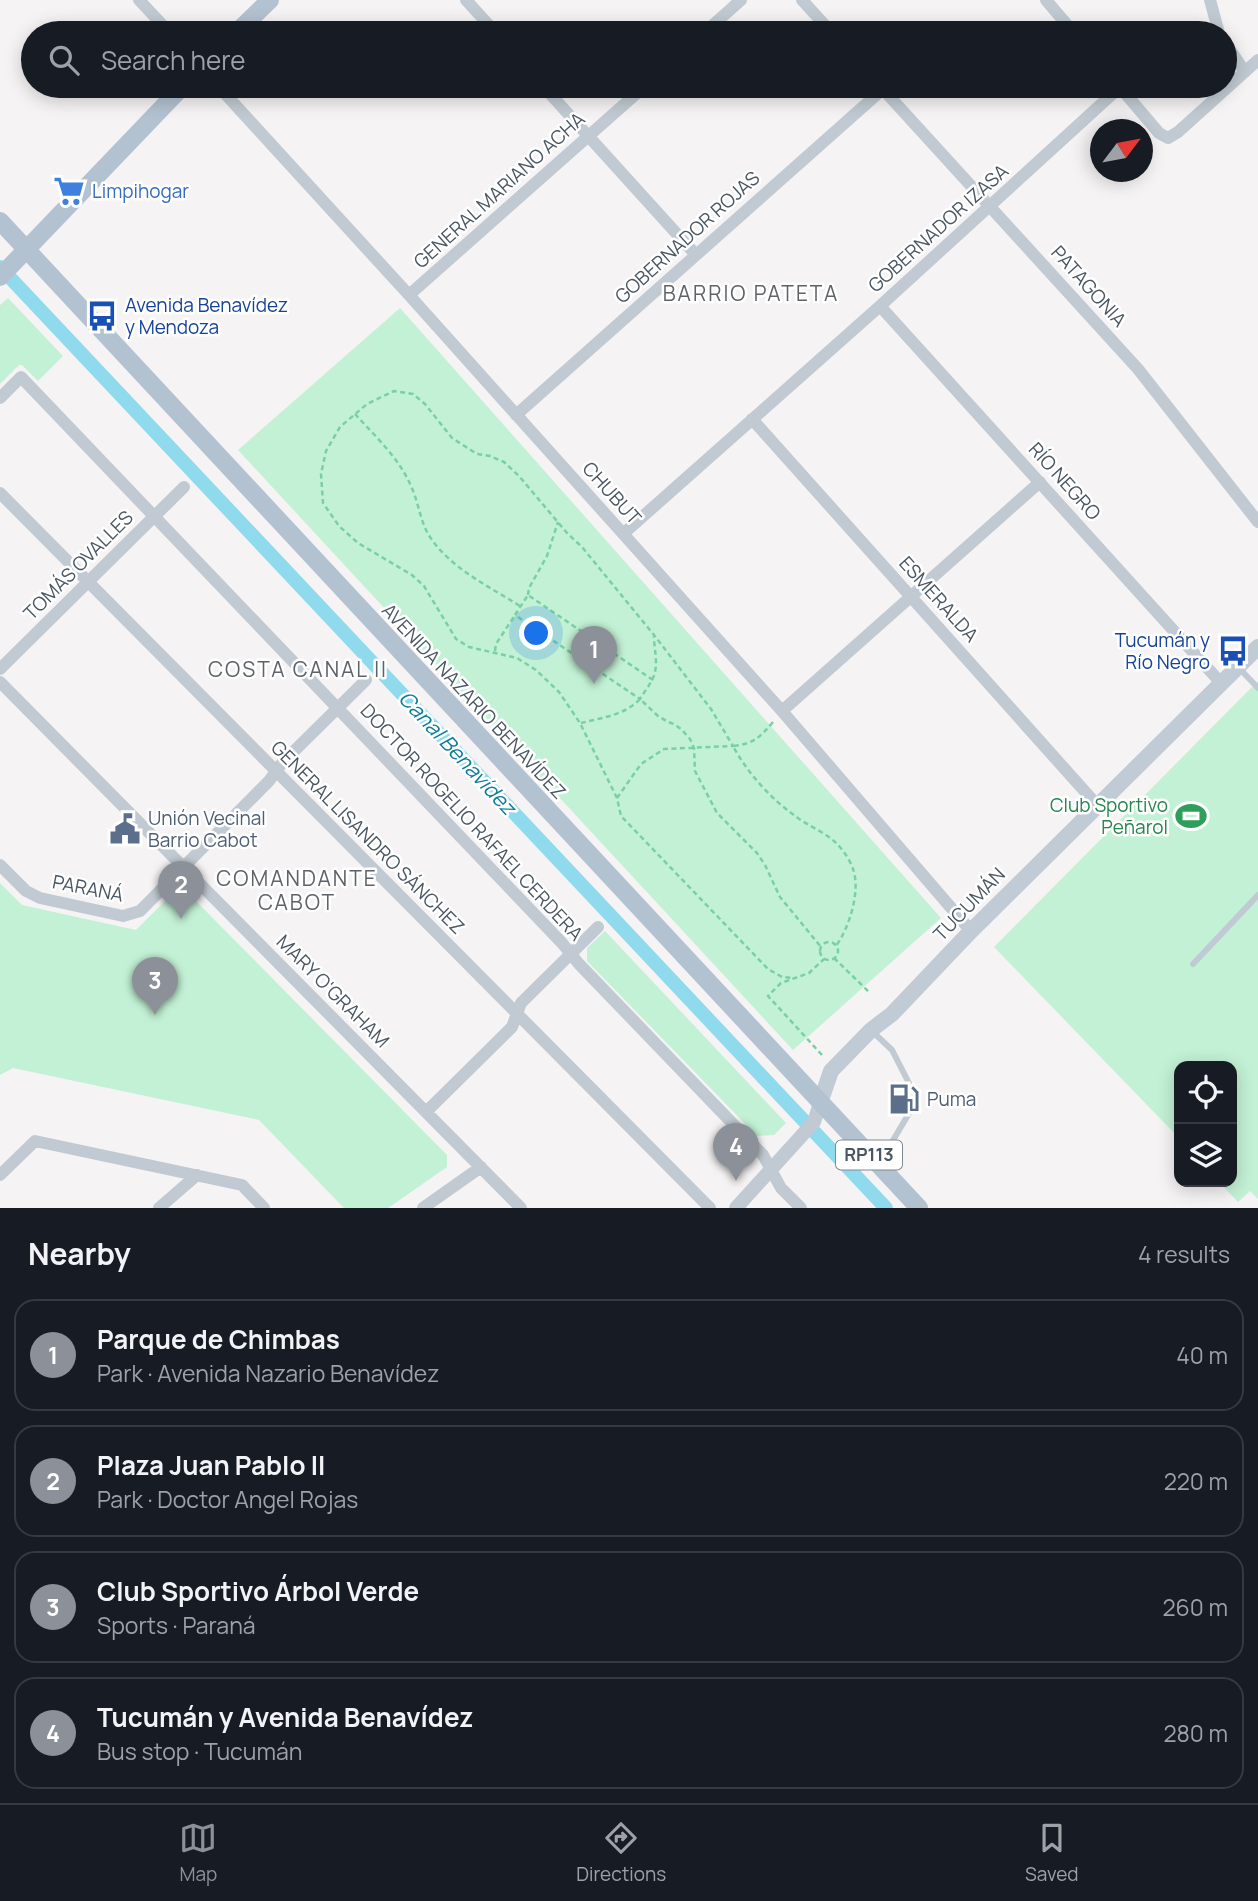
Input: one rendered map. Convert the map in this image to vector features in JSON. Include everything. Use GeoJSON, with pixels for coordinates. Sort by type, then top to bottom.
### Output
{"type":"FeatureCollection","features":[{"type":"Feature","properties":{"kind":"main road"},"geometry":{"type":"LineString","coordinates":[[248,21],[270,0]]}},
{"type":"Feature","properties":{"kind":"main road"},"geometry":{"type":"LineString","coordinates":[[5,272],[171,98]]}},
{"type":"Feature","properties":{"kind":"main road","name":"AVENIDA NAZARIO BENAVÍDEZ"},"geometry":{"type":"LineString","coordinates":[[0,221],[919,1208]]}},
{"type":"Feature","properties":{"kind":"main road","name":"TUCUMÁN"},"geometry":{"type":"LineString","coordinates":[[820,1103],[831,1071],[871,1030],[892,1014],[971,931],[1258,647]]}},
{"type":"Feature","properties":{"kind":"street"},"geometry":{"type":"LineString","coordinates":[[139,0],[159,21]]}},
{"type":"Feature","properties":{"kind":"street"},"geometry":{"type":"LineString","coordinates":[[466,0],[485,21]]}},
{"type":"Feature","properties":{"kind":"street"},"geometry":{"type":"LineString","coordinates":[[717,21],[741,0]]}},
{"type":"Feature","properties":{"kind":"street"},"geometry":{"type":"LineString","coordinates":[[802,0],[821,21]]}},
{"type":"Feature","properties":{"kind":"street"},"geometry":{"type":"LineString","coordinates":[[1046,0],[1064,21]]}},
{"type":"Feature","properties":{"kind":"street"},"geometry":{"type":"LineString","coordinates":[[1210,0],[1216,21]]}},
{"type":"Feature","properties":{"kind":"street"},"geometry":{"type":"LineString","coordinates":[[1237,60],[1245,72]]}},
{"type":"Feature","properties":{"kind":"street"},"geometry":{"type":"LineString","coordinates":[[1237,79],[1258,60]]}},
{"type":"Feature","properties":{"kind":"street","name":"CHUBUT"},"geometry":{"type":"LineString","coordinates":[[229,98],[782,711],[971,931]]}},
{"type":"Feature","properties":{"kind":"street"},"geometry":{"type":"LineString","coordinates":[[554,98],[696,255]]}},
{"type":"Feature","properties":{"kind":"street","name":"GENERAL MARIANO ACHA"},"geometry":{"type":"LineString","coordinates":[[409,295],[631,98]]}},
{"type":"Feature","properties":{"kind":"street","name":"GOBERNADOR ROJAS"},"geometry":{"type":"LineString","coordinates":[[516,415],[869,98]]}},
{"type":"Feature","properties":{"kind":"street","name":"PATAGONIA"},"geometry":{"type":"LineString","coordinates":[[891,98],[1138,369],[1258,522]]}},
{"type":"Feature","properties":{"kind":"street","name":"GOBERNADOR IZASA"},"geometry":{"type":"LineString","coordinates":[[623,534],[990,207],[1106,98]]}},
{"type":"Feature","properties":{"kind":"street"},"geometry":{"type":"LineString","coordinates":[[1129,98],[1159,134],[1168,138],[1216,98]]}},
{"type":"Feature","properties":{"kind":"street","name":"RÍO NEGRO"},"geometry":{"type":"LineString","coordinates":[[880,306],[1220,683]]}},
{"type":"Feature","properties":{"kind":"street","name":"DOCTOR ROGELIO RAFAEL CERDERA"},"geometry":{"type":"LineString","coordinates":[[0,398],[21,377],[763,1155],[781,1188],[801,1208]]}},
{"type":"Feature","properties":{"kind":"street","name":"ESMERALDA"},"geometry":{"type":"LineString","coordinates":[[752,419],[1097,805]]}},
{"type":"Feature","properties":{"kind":"street"},"geometry":{"type":"LineString","coordinates":[[782,711],[1040,482]]}},
{"type":"Feature","properties":{"kind":"street","name":"TOMÁS OVALLES"},"geometry":{"type":"LineString","coordinates":[[0,669],[184,487]]}},
{"type":"Feature","properties":{"kind":"street","name":"GENERAL LISANDRO SÁNCHEZ"},"geometry":{"type":"LineString","coordinates":[[0,493],[709,1208]]}},
{"type":"Feature","properties":{"kind":"street"},"geometry":{"type":"LineString","coordinates":[[184,867],[269,781],[282,763],[366,680]]}},
{"type":"Feature","properties":{"kind":"street","name":"MARY O'GRAHAM"},"geometry":{"type":"LineString","coordinates":[[0,682],[521,1208]]}},
{"type":"Feature","properties":{"kind":"street","name":"PARANÁ"},"geometry":{"type":"LineString","coordinates":[[0,865],[26,891],[39,898],[123,916],[139,912],[184,867]]}},
{"type":"Feature","properties":{"kind":"street"},"geometry":{"type":"LineString","coordinates":[[426,1112],[512,1027],[521,1003],[598,927]]}},
{"type":"Feature","properties":{"kind":"street","name":"TUCUMÁN"},"geometry":{"type":"LineString","coordinates":[[736,1208],[809,1127],[820,1103]]}},
{"type":"Feature","properties":{"kind":"street"},"geometry":{"type":"LineString","coordinates":[[0,1175],[36,1141],[242,1185],[264,1208]]}},
{"type":"Feature","properties":{"kind":"street"},"geometry":{"type":"LineString","coordinates":[[423,1208],[481,1167]]}},
{"type":"Feature","properties":{"kind":"street"},"geometry":{"type":"LineString","coordinates":[[159,1208],[197,1175]]}},
{"type":"Feature","properties":{"kind":"lane"},"geometry":{"type":"LineString","coordinates":[[1238,666],[1258,688]]}},
{"type":"Feature","properties":{"kind":"lane"},"geometry":{"type":"LineString","coordinates":[[1193,964],[1258,895]]}},
{"type":"Feature","properties":{"kind":"lane"},"geometry":{"type":"LineString","coordinates":[[871,1030],[892,1051],[912,1089]]}},
{"type":"Feature","properties":{"kind":"lane"},"geometry":{"type":"LineString","coordinates":[[873,1159],[892,1142],[911,1110]]}},
{"type":"Feature","properties":{"kind":"path"},"geometry":{"type":"LineString","coordinates":[[515,615],[682,730],[694,748],[695,771],[717,813],[757,853],[780,897],[821,947],[820,954],[824,959],[834,958],[838,953],[836,946],[849,921],[855,895],[853,869],[834,841],[792,814],[742,763],[711,709],[654,635],[582,547],[504,462],[477,454],[452,438],[413,394],[394,391],[367,404],[341,427],[326,452],[321,474],[323,503],[339,526],[358,543],[412,575],[424,586],[456,639],[469,647],[517,658],[536,670],[559,692],[580,723],[617,798],[621,816],[751,953],[768,969],[782,977],[793,978]]}},
{"type":"Feature","properties":{"kind":"path"},"geometry":{"type":"LineString","coordinates":[[355,414],[403,472],[411,486],[429,536],[440,550],[453,562],[520,606]]}},
{"type":"Feature","properties":{"kind":"path"},"geometry":{"type":"LineString","coordinates":[[495,652],[496,644],[528,595],[529,588],[547,556],[558,522]]}},
{"type":"Feature","properties":{"kind":"path"},"geometry":{"type":"LineString","coordinates":[[528,595],[653,680]]}},
{"type":"Feature","properties":{"kind":"path"},"geometry":{"type":"LineString","coordinates":[[580,723],[619,713],[635,705],[653,680],[656,659],[654,635]]}},
{"type":"Feature","properties":{"kind":"path"},"geometry":{"type":"LineString","coordinates":[[617,798],[641,764],[664,749],[747,745],[761,737],[782,711]]}},
{"type":"Feature","properties":{"kind":"path"},"geometry":{"type":"LineString","coordinates":[[821,947],[827,943],[836,946]]}},
{"type":"Feature","properties":{"kind":"path"},"geometry":{"type":"LineString","coordinates":[[834,958],[869,992]]}},
{"type":"Feature","properties":{"kind":"path"},"geometry":{"type":"LineString","coordinates":[[822,1055],[768,996],[781,983],[809,973],[824,959]]}},
{"type":"Feature","properties":{"kind":"green space"},"geometry":{"type":"Polygon","coordinates":[[[8,298],[63,356],[38,381],[19,365],[0,384],[0,305],[8,298]]]}},
{"type":"Feature","properties":{"kind":"green space"},"geometry":{"type":"Polygon","coordinates":[[[400,308],[941,918],[793,1050],[238,450],[400,308]]]}},
{"type":"Feature","properties":{"kind":"green space","name":"Club Sportivo Peñarol"},"geometry":{"type":"Polygon","coordinates":[[[1258,681],[1258,1199],[1250,1191],[1238,1202],[1224,1187],[1237,1187],[1237,1061],[1174,1061],[1174,1133],[994,947],[1258,681]]]}},
{"type":"Feature","properties":{"kind":"green space"},"geometry":{"type":"Polygon","coordinates":[[[0,883],[22,905],[136,930],[175,891],[185,890],[447,1155],[447,1167],[388,1208],[344,1208],[259,1120],[13,1068],[0,1075],[0,883]]]}},
{"type":"Feature","properties":{"kind":"green space"},"geometry":{"type":"Polygon","coordinates":[[[605,931],[786,1123],[774,1135],[757,1136],[587,961],[587,948],[605,931]]]}},
{"type":"Feature","properties":{"kind":"waterway","name":"Canal Benavídez"},"geometry":{"type":"LineString","coordinates":[[0,267],[886,1208]]}},
{"type":"Feature","properties":{"kind":"place","name":"Limpihogar"},"geometry":{"type":"Point","coordinates":[69,191]}},
{"type":"Feature","properties":{"kind":"place","name":"Avenida Benavídez y Mendoza"},"geometry":{"type":"Point","coordinates":[102,316]}},
{"type":"Feature","properties":{"kind":"place","name":"Tucumán y Río Negro"},"geometry":{"type":"Point","coordinates":[1233,651]}},
{"type":"Feature","properties":{"kind":"place","name":"Parque de Chimbas"},"geometry":{"type":"Point","coordinates":[594,684]}},
{"type":"Feature","properties":{"kind":"place","name":"Club Sportivo Peñarol"},"geometry":{"type":"Point","coordinates":[1191,816]}},
{"type":"Feature","properties":{"kind":"place","name":"Unión Vecinal Barrio Cabot"},"geometry":{"type":"Point","coordinates":[125,829]}},
{"type":"Feature","properties":{"kind":"place","name":"Plaza Juan Pablo II"},"geometry":{"type":"Point","coordinates":[181,919]}},
{"type":"Feature","properties":{"kind":"place","name":"Club Sportivo Árbol Verde"},"geometry":{"type":"Point","coordinates":[155,1015]}},
{"type":"Feature","properties":{"kind":"place","name":"Puma"},"geometry":{"type":"Point","coordinates":[904,1099]}},
{"type":"Feature","properties":{"kind":"place","name":"Tucumán y Avenida Benavídez"},"geometry":{"type":"Point","coordinates":[736,1181]}},
{"type":"Feature","properties":{"kind":"district","name":"BARRIO PATETA"},"geometry":{"type":"Point","coordinates":[751,294]}},
{"type":"Feature","properties":{"kind":"district","name":"COSTA CANAL II"},"geometry":{"type":"Point","coordinates":[298,670]}},
{"type":"Feature","properties":{"kind":"district","name":"COMANDANTE CABOT"},"geometry":{"type":"Point","coordinates":[297,891]}}]}
